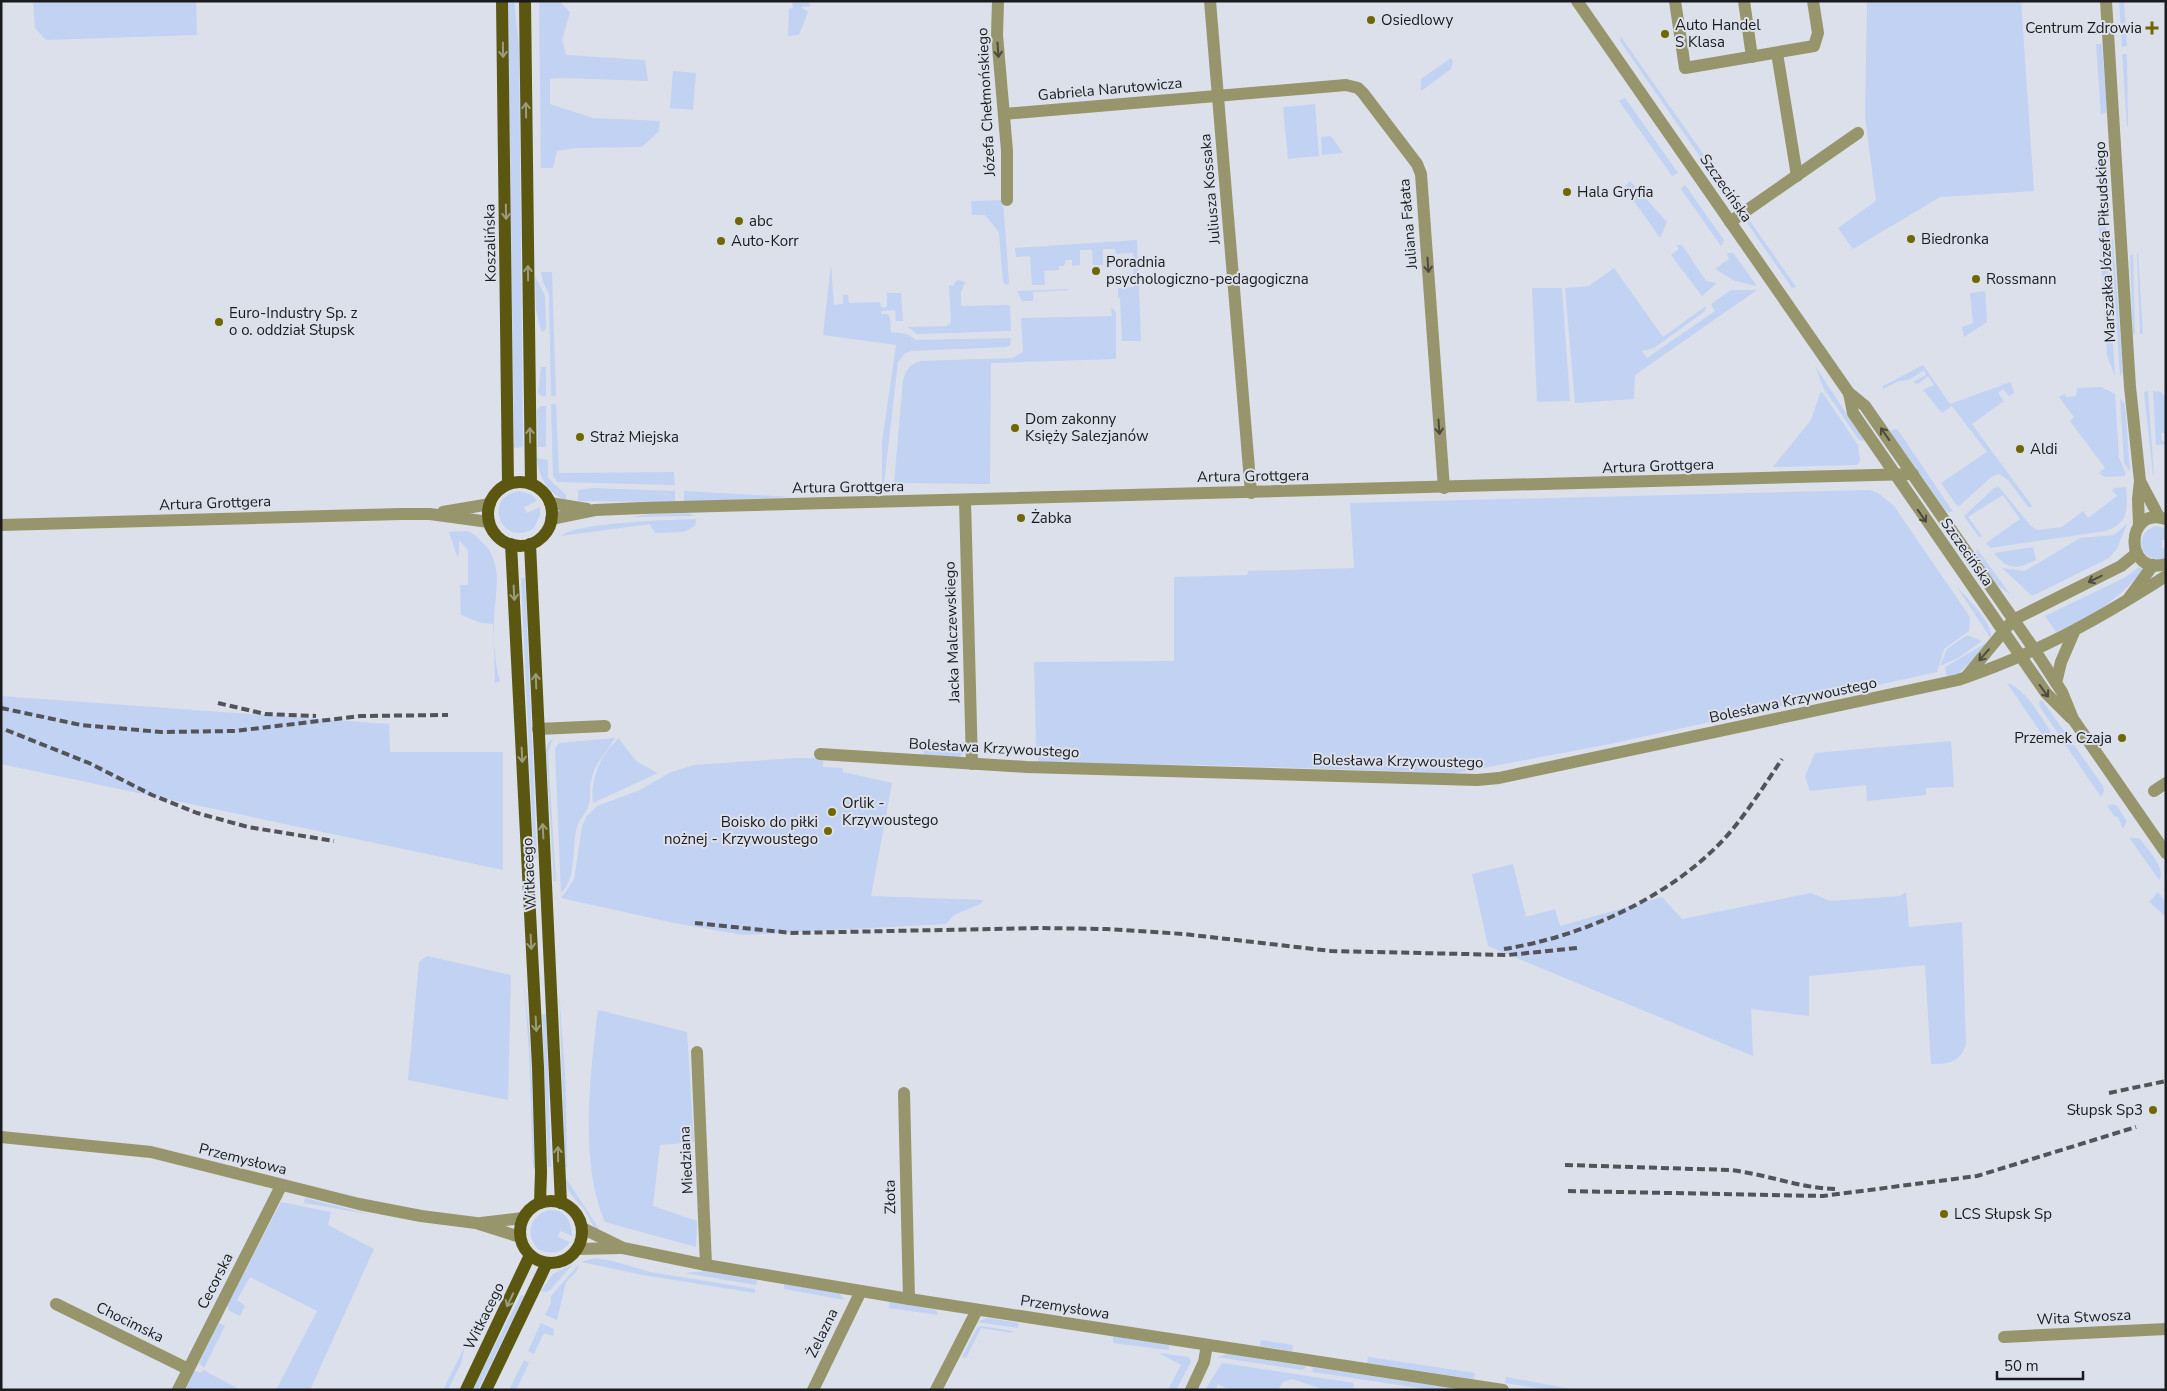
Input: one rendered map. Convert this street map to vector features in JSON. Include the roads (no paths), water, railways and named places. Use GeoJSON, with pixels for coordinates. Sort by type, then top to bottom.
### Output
{"type":"FeatureCollection","features":[{"type":"Feature","properties":{"kind":"main road","name":"Koszalińska"},"geometry":{"type":"LineString","coordinates":[[502,1],[508,484]]}},
{"type":"Feature","properties":{"kind":"main road"},"geometry":{"type":"LineString","coordinates":[[525,1],[531,484]]}},
{"type":"Feature","properties":{"kind":"main road"},"geometry":{"type":"LineString","coordinates":[[519,482],[531,484],[546,495],[550,503],[551,520],[547,530],[540,538],[530,544],[511,544],[498,536],[489,522],[490,504],[500,489],[508,484],[519,482]]}},
{"type":"Feature","properties":{"kind":"main road","name":"Witkacego"},"geometry":{"type":"LineString","coordinates":[[511,544],[542,1172],[540,1203]]}},
{"type":"Feature","properties":{"kind":"main road","name":"Witkacego"},"geometry":{"type":"LineString","coordinates":[[530,544],[561,1203]]}},
{"type":"Feature","properties":{"kind":"main road"},"geometry":{"type":"LineString","coordinates":[[547,1201],[561,1203],[571,1208],[578,1217],[582,1228],[577,1249],[564,1260],[547,1263],[530,1255],[524,1247],[520,1237],[523,1218],[530,1209],[540,1203],[547,1201]]}},
{"type":"Feature","properties":{"kind":"main road","name":"Witkacego"},"geometry":{"type":"LineString","coordinates":[[466,1390],[530,1255]]}},
{"type":"Feature","properties":{"kind":"main road"},"geometry":{"type":"LineString","coordinates":[[486,1390],[547,1263]]}},
{"type":"Feature","properties":{"kind":"street","name":"Józefa Chełmońskiego"},"geometry":{"type":"LineString","coordinates":[[998,1],[997,35],[1004,114],[1007,200]]}},
{"type":"Feature","properties":{"kind":"street","name":"Juliusza Kossaka"},"geometry":{"type":"LineString","coordinates":[[1210,1],[1251,493]]}},
{"type":"Feature","properties":{"kind":"street","name":"Szczecińska"},"geometry":{"type":"LineString","coordinates":[[1577,1],[1849,393],[1865,406],[2034,649],[2056,683],[2073,720],[2166,853]]}},
{"type":"Feature","properties":{"kind":"street"},"geometry":{"type":"LineString","coordinates":[[1675,1],[1685,68],[1810,48],[1816,43],[1818,33],[1813,1]]}},
{"type":"Feature","properties":{"kind":"street"},"geometry":{"type":"LineString","coordinates":[[1744,1],[1752,57]]}},
{"type":"Feature","properties":{"kind":"street","name":"Marszałka Józefa Piłsudskiego"},"geometry":{"type":"LineString","coordinates":[[2106,1],[2130,387],[2140,481],[2138,499],[2139,525],[2134,538],[2136,553]]}},
{"type":"Feature","properties":{"kind":"street"},"geometry":{"type":"LineString","coordinates":[[1777,53],[1797,176]]}},
{"type":"Feature","properties":{"kind":"street","name":"Juliana Fałata"},"geometry":{"type":"LineString","coordinates":[[1218,96],[1346,85],[1358,88],[1367,96],[1419,168],[1444,488]]}},
{"type":"Feature","properties":{"kind":"street","name":"Gabriela Narutowicza"},"geometry":{"type":"LineString","coordinates":[[1004,114],[1218,96]]}},
{"type":"Feature","properties":{"kind":"street"},"geometry":{"type":"LineString","coordinates":[[1730,222],[1858,133]]}},
{"type":"Feature","properties":{"kind":"street","name":"Szczecińska"},"geometry":{"type":"LineString","coordinates":[[1849,393],[1853,413],[1895,476],[2051,701],[2073,720]]}},
{"type":"Feature","properties":{"kind":"street","name":"Artura Grottgera"},"geometry":{"type":"LineString","coordinates":[[550,503],[594,510],[1895,476],[1913,474]]}},
{"type":"Feature","properties":{"kind":"street","name":"Marszałka Józefa Piłsudskiego"},"geometry":{"type":"LineString","coordinates":[[2140,481],[2162,518]]}},
{"type":"Feature","properties":{"kind":"street","name":"Jacka Malczewskiego"},"geometry":{"type":"LineString","coordinates":[[965,500],[972,764]]}},
{"type":"Feature","properties":{"kind":"street","name":"Artura Grottgera"},"geometry":{"type":"LineString","coordinates":[[1,525],[430,514],[490,504]]}},
{"type":"Feature","properties":{"kind":"street","name":"Artura Grottgera"},"geometry":{"type":"LineString","coordinates":[[551,520],[594,510]]}},
{"type":"Feature","properties":{"kind":"street","name":"Artura Grottgera"},"geometry":{"type":"LineString","coordinates":[[430,514],[489,522]]}},
{"type":"Feature","properties":{"kind":"street"},"geometry":{"type":"LineString","coordinates":[[2139,525],[2149,519],[2162,518]]}},
{"type":"Feature","properties":{"kind":"street"},"geometry":{"type":"LineString","coordinates":[[1966,678],[2013,620],[2120,566],[2136,553],[2147,563],[2160,565]]}},
{"type":"Feature","properties":{"kind":"street"},"geometry":{"type":"LineString","coordinates":[[2126,602],[2160,565]]}},
{"type":"Feature","properties":{"kind":"street","name":"Bolesława Krzywoustego"},"geometry":{"type":"LineString","coordinates":[[820,754],[1037,768],[1490,779],[1844,706],[1966,678],[2020,657],[2074,632],[2166,576]]}},
{"type":"Feature","properties":{"kind":"street"},"geometry":{"type":"LineString","coordinates":[[2056,683],[2061,662],[2074,632]]}},
{"type":"Feature","properties":{"kind":"street"},"geometry":{"type":"LineString","coordinates":[[538,729],[605,726]]}},
{"type":"Feature","properties":{"kind":"street"},"geometry":{"type":"LineString","coordinates":[[2154,791],[2166,783]]}},
{"type":"Feature","properties":{"kind":"street","name":"Miedziana"},"geometry":{"type":"LineString","coordinates":[[696,1052],[706,1265]]}},
{"type":"Feature","properties":{"kind":"street","name":"Złota"},"geometry":{"type":"LineString","coordinates":[[904,1093],[909,1299]]}},
{"type":"Feature","properties":{"kind":"street","name":"Przemysłowa"},"geometry":{"type":"LineString","coordinates":[[1,1137],[151,1152],[281,1186],[399,1212],[476,1223],[520,1237]]}},
{"type":"Feature","properties":{"kind":"street","name":"Cecorska"},"geometry":{"type":"LineString","coordinates":[[178,1390],[281,1186]]}},
{"type":"Feature","properties":{"kind":"street","name":"Przemysłowa"},"geometry":{"type":"LineString","coordinates":[[476,1223],[523,1218]]}},
{"type":"Feature","properties":{"kind":"street","name":"Przemysłowa"},"geometry":{"type":"LineString","coordinates":[[582,1228],[623,1248]]}},
{"type":"Feature","properties":{"kind":"street","name":"Przemysłowa"},"geometry":{"type":"LineString","coordinates":[[577,1249],[623,1248],[706,1265],[977,1310],[1503,1390]]}},
{"type":"Feature","properties":{"kind":"street","name":"Żelazna"},"geometry":{"type":"LineString","coordinates":[[813,1390],[861,1291]]}},
{"type":"Feature","properties":{"kind":"street","name":"Chocimska"},"geometry":{"type":"LineString","coordinates":[[56,1304],[188,1369]]}},
{"type":"Feature","properties":{"kind":"street"},"geometry":{"type":"LineString","coordinates":[[936,1390],[977,1310]]}},
{"type":"Feature","properties":{"kind":"street","name":"Wita Stwosza"},"geometry":{"type":"LineString","coordinates":[[2004,1337],[2166,1329]]}},
{"type":"Feature","properties":{"kind":"street"},"geometry":{"type":"LineString","coordinates":[[1191,1390],[1204,1362],[1207,1345]]}},
{"type":"Feature","properties":{"kind":"railway"},"geometry":{"type":"LineString","coordinates":[[218,703],[265,714],[316,716]]}},
{"type":"Feature","properties":{"kind":"railway"},"geometry":{"type":"LineString","coordinates":[[1,708],[81,725],[161,732],[235,731],[361,716],[448,715]]}},
{"type":"Feature","properties":{"kind":"railway"},"geometry":{"type":"LineString","coordinates":[[6,730],[89,763],[152,795],[197,813],[248,827],[334,841]]}},
{"type":"Feature","properties":{"kind":"railway"},"geometry":{"type":"LineString","coordinates":[[1504,949],[1535,943],[1598,923],[1628,909],[1685,874],[1710,853],[1732,830],[1782,759]]}},
{"type":"Feature","properties":{"kind":"railway"},"geometry":{"type":"LineString","coordinates":[[695,923],[792,933],[1040,928],[1106,929],[1184,934],[1331,951],[1508,955],[1577,948]]}},
{"type":"Feature","properties":{"kind":"railway"},"geometry":{"type":"LineString","coordinates":[[2109,1093],[2166,1081]]}},
{"type":"Feature","properties":{"kind":"railway"},"geometry":{"type":"LineString","coordinates":[[1568,1191],[1823,1196],[1977,1176],[2136,1127]]}},
{"type":"Feature","properties":{"kind":"railway"},"geometry":{"type":"LineString","coordinates":[[1565,1165],[1730,1170],[1808,1186],[1835,1189]]}},
{"type":"Feature","properties":{"kind":"place","name":"Osiedlowy"},"geometry":{"type":"Point","coordinates":[1371,20]}},
{"type":"Feature","properties":{"kind":"place","name":"Centrum Zdrowia"},"geometry":{"type":"Point","coordinates":[2152,28]}},
{"type":"Feature","properties":{"kind":"place","name":"Auto Handel S Klasa"},"geometry":{"type":"Point","coordinates":[1665,34]}},
{"type":"Feature","properties":{"kind":"place","name":"Hala Gryfia"},"geometry":{"type":"Point","coordinates":[1567,192]}},
{"type":"Feature","properties":{"kind":"place","name":"abc"},"geometry":{"type":"Point","coordinates":[739,221]}},
{"type":"Feature","properties":{"kind":"place","name":"Biedronka"},"geometry":{"type":"Point","coordinates":[1911,239]}},
{"type":"Feature","properties":{"kind":"place","name":"Auto-Korr"},"geometry":{"type":"Point","coordinates":[721,241]}},
{"type":"Feature","properties":{"kind":"place","name":"Poradnia psychologiczno-pedagogiczna"},"geometry":{"type":"Point","coordinates":[1096,271]}},
{"type":"Feature","properties":{"kind":"place","name":"Rossmann"},"geometry":{"type":"Point","coordinates":[1976,279]}},
{"type":"Feature","properties":{"kind":"place","name":"Euro-Industry Sp. z o o. oddział Słupsk"},"geometry":{"type":"Point","coordinates":[219,322]}},
{"type":"Feature","properties":{"kind":"place","name":"Dom zakonny Księży Salezjanów"},"geometry":{"type":"Point","coordinates":[1015,428]}},
{"type":"Feature","properties":{"kind":"place","name":"Straż Miejska"},"geometry":{"type":"Point","coordinates":[580,437]}},
{"type":"Feature","properties":{"kind":"place","name":"Aldi"},"geometry":{"type":"Point","coordinates":[2020,449]}},
{"type":"Feature","properties":{"kind":"place","name":"Żabka"},"geometry":{"type":"Point","coordinates":[1021,518]}},
{"type":"Feature","properties":{"kind":"place","name":"Przemek Czaja"},"geometry":{"type":"Point","coordinates":[2122,738]}},
{"type":"Feature","properties":{"kind":"place","name":"Orlik - Krzywoustego"},"geometry":{"type":"Point","coordinates":[832,812]}},
{"type":"Feature","properties":{"kind":"place","name":"Boisko do piłki nożnej - Krzywoustego"},"geometry":{"type":"Point","coordinates":[828,831]}},
{"type":"Feature","properties":{"kind":"place","name":"Słupsk Sp3"},"geometry":{"type":"Point","coordinates":[2153,1110]}},
{"type":"Feature","properties":{"kind":"place","name":"LCS Słupsk Sp"},"geometry":{"type":"Point","coordinates":[1944,1214]}}]}
